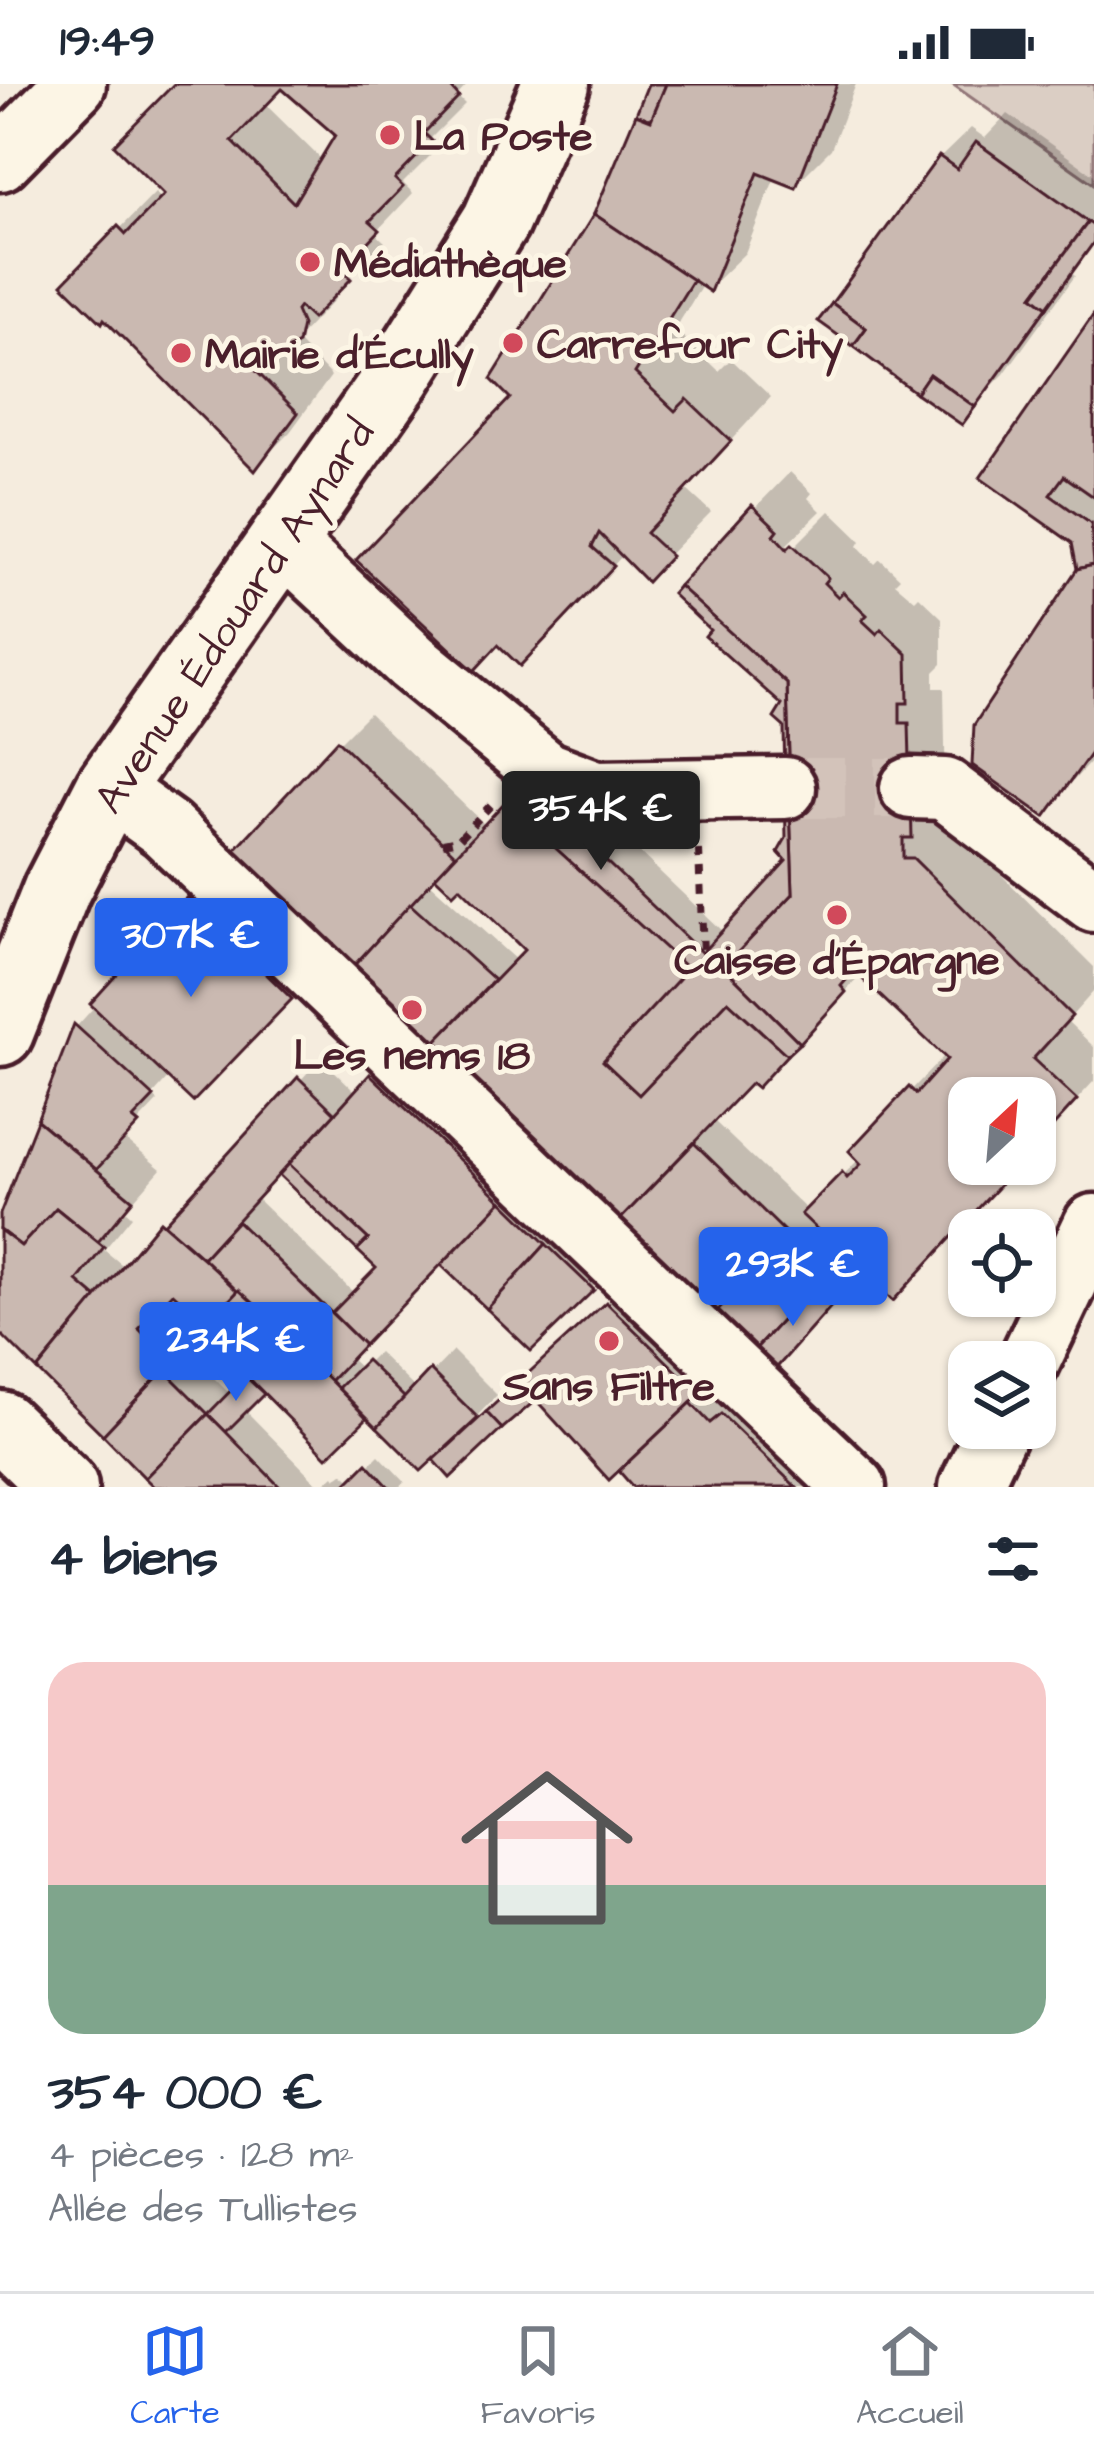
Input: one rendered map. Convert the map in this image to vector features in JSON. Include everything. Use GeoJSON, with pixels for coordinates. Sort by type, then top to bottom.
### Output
{"type":"FeatureCollection","features":[{"type":"Feature","properties":{"kind":"main road","name":"Avenue Édouard Aynard"},"geometry":{"type":"LineString","coordinates":[[0,1032],[57,889],[109,788],[399,375],[496,221],[556,84]]}},
{"type":"Feature","properties":{"kind":"main road"},"geometry":{"type":"LineString","coordinates":[[0,1424],[64,1487]]}},
{"type":"Feature","properties":{"kind":"street"},"geometry":{"type":"LineString","coordinates":[[0,160],[75,84]]}},
{"type":"Feature","properties":{"kind":"street"},"geometry":{"type":"LineString","coordinates":[[282,541],[412,662],[546,772],[596,791],[785,788]]}},
{"type":"Feature","properties":{"kind":"street"},"geometry":{"type":"LineString","coordinates":[[109,788],[166,830],[856,1487]]}},
{"type":"Feature","properties":{"kind":"street"},"geometry":{"type":"LineString","coordinates":[[910,788],[946,789],[1094,901]]}},
{"type":"Feature","properties":{"kind":"street"},"geometry":{"type":"LineString","coordinates":[[1039,1341],[1094,1225]]}},
{"type":"Feature","properties":{"kind":"street"},"geometry":{"type":"LineString","coordinates":[[970,1487],[988,1449]]}},
{"type":"Feature","properties":{"kind":"path"},"geometry":{"type":"LineString","coordinates":[[443,843],[458,840],[500,796]]}},
{"type":"Feature","properties":{"kind":"path"},"geometry":{"type":"LineString","coordinates":[[698,838],[703,954]]}},
{"type":"Feature","properties":{"kind":"shaded area"},"geometry":{"type":"Polygon","coordinates":[[[952,84],[1094,84],[1094,184],[952,84]]]}},
{"type":"Feature","properties":{"kind":"building"},"geometry":{"type":"Polygon","coordinates":[[[174,84],[457,84],[452,89],[459,97],[424,133],[432,141],[395,179],[403,187],[370,221],[380,230],[342,270],[351,279],[312,319],[299,307],[298,344],[277,356],[254,346],[242,357],[298,413],[255,471],[104,319],[102,323],[62,284],[118,226],[126,234],[164,195],[114,145],[174,84]],[[282,89],[232,141],[294,203],[335,135],[282,89]]]}},
{"type":"Feature","properties":{"kind":"building"},"geometry":{"type":"Polygon","coordinates":[[[648,84],[666,84],[651,120],[636,114],[648,84]]]}},
{"type":"Feature","properties":{"kind":"building"},"geometry":{"type":"Polygon","coordinates":[[[666,84],[837,84],[796,188],[758,173],[710,292],[594,214],[636,114],[651,120],[666,84]]]}},
{"type":"Feature","properties":{"kind":"building"},"geometry":{"type":"Polygon","coordinates":[[[976,142],[1088,222],[1033,296],[1047,307],[975,407],[929,374],[916,393],[853,346],[866,328],[832,303],[939,156],[957,169],[976,142]]]}},
{"type":"Feature","properties":{"kind":"building"},"geometry":{"type":"Polygon","coordinates":[[[594,214],[693,280],[635,373],[675,411],[687,399],[731,441],[646,533],[671,556],[647,582],[599,533],[592,547],[614,566],[520,666],[498,645],[474,671],[356,560],[510,398],[491,379],[594,214]]]}},
{"type":"Feature","properties":{"kind":"building"},"geometry":{"type":"Polygon","coordinates":[[[1088,222],[1094,226],[1094,242],[1047,307],[1033,296],[1088,222]]]}},
{"type":"Feature","properties":{"kind":"building"},"geometry":{"type":"Polygon","coordinates":[[[832,303],[866,328],[853,346],[818,321],[832,303]]]}},
{"type":"Feature","properties":{"kind":"building"},"geometry":{"type":"Polygon","coordinates":[[[1094,314],[1094,497],[1064,476],[1050,495],[1091,524],[1094,565],[1077,569],[1072,543],[980,478],[1094,314]]]}},
{"type":"Feature","properties":{"kind":"building"},"geometry":{"type":"Polygon","coordinates":[[[929,374],[975,407],[962,425],[916,393],[929,374]]]}},
{"type":"Feature","properties":{"kind":"building"},"geometry":{"type":"Polygon","coordinates":[[[752,505],[778,530],[774,535],[787,549],[792,544],[828,578],[824,583],[838,597],[843,592],[867,615],[862,620],[877,634],[881,629],[907,654],[908,703],[900,703],[900,723],[909,723],[912,838],[903,838],[903,858],[913,858],[1072,1016],[1033,1059],[1052,1077],[948,1077],[948,1185],[1000,1185],[978,1209],[948,1209],[948,1241],[893,1301],[801,1214],[842,1172],[847,1178],[861,1164],[849,1151],[909,1087],[916,1094],[947,1059],[854,971],[841,986],[846,992],[800,1043],[724,967],[793,894],[790,806],[800,788],[799,759],[789,759],[787,684],[679,586],[752,505]]]}},
{"type":"Feature","properties":{"kind":"building"},"geometry":{"type":"Polygon","coordinates":[[[1094,565],[1094,749],[1045,817],[972,765],[974,725],[1077,569],[1094,565]]]}},
{"type":"Feature","properties":{"kind":"building"},"geometry":{"type":"Polygon","coordinates":[[[679,586],[787,684],[789,759],[799,759],[800,788],[790,806],[793,894],[724,967],[800,1043],[787,1055],[728,1001],[639,1095],[603,1061],[786,861],[778,852],[786,838],[784,727],[774,718],[782,705],[705,636],[710,630],[672,594],[679,586]]]}},
{"type":"Feature","properties":{"kind":"building"},"geometry":{"type":"Polygon","coordinates":[[[337,740],[456,855],[349,971],[229,856],[337,740]]]}},
{"type":"Feature","properties":{"kind":"building"},"geometry":{"type":"Polygon","coordinates":[[[523,782],[703,954],[688,969],[505,802],[523,782]]]}},
{"type":"Feature","properties":{"kind":"building"},"geometry":{"type":"Polygon","coordinates":[[[505,802],[688,969],[603,1061],[639,1095],[728,1001],[787,1055],[757,1088],[751,1083],[615,1225],[429,1048],[524,950],[460,887],[453,894],[435,877],[505,802]]]}},
{"type":"Feature","properties":{"kind":"building"},"geometry":{"type":"Polygon","coordinates":[[[187,897],[292,999],[193,1102],[90,1004],[187,897]]]}},
{"type":"Feature","properties":{"kind":"building"},"geometry":{"type":"Polygon","coordinates":[[[410,904],[494,980],[429,1048],[349,971],[410,904]]]}},
{"type":"Feature","properties":{"kind":"building"},"geometry":{"type":"Polygon","coordinates":[[[74,1024],[154,1097],[133,1119],[139,1124],[96,1170],[37,1120],[74,1024]]]}},
{"type":"Feature","properties":{"kind":"building"},"geometry":{"type":"Polygon","coordinates":[[[370,1074],[502,1201],[364,1345],[332,1313],[376,1268],[357,1250],[368,1239],[289,1164],[370,1074]]]}},
{"type":"Feature","properties":{"kind":"building"},"geometry":{"type":"Polygon","coordinates":[[[298,1077],[335,1113],[203,1258],[164,1224],[298,1077]]]}},
{"type":"Feature","properties":{"kind":"building"},"geometry":{"type":"Polygon","coordinates":[[[1056,1080],[1077,1100],[1056,1123],[1056,1080]]]}},
{"type":"Feature","properties":{"kind":"building"},"geometry":{"type":"Polygon","coordinates":[[[37,1120],[133,1200],[98,1242],[56,1208],[21,1246],[0,1230],[0,1214],[37,1120]]]}},
{"type":"Feature","properties":{"kind":"building"},"geometry":{"type":"Polygon","coordinates":[[[694,1143],[789,1236],[712,1317],[615,1225],[694,1143]]]}},
{"type":"Feature","properties":{"kind":"building"},"geometry":{"type":"Polygon","coordinates":[[[289,1164],[368,1239],[357,1250],[279,1175],[289,1164]]]}},
{"type":"Feature","properties":{"kind":"building"},"geometry":{"type":"Polygon","coordinates":[[[502,1201],[546,1244],[487,1309],[441,1265],[502,1201]]]}},
{"type":"Feature","properties":{"kind":"building"},"geometry":{"type":"Polygon","coordinates":[[[56,1208],[104,1247],[77,1281],[97,1298],[37,1370],[0,1333],[0,1230],[21,1246],[56,1208]]]}},
{"type":"Feature","properties":{"kind":"building"},"geometry":{"type":"Polygon","coordinates":[[[160,1221],[239,1290],[103,1435],[37,1370],[160,1221]],[[173,1293],[139,1329],[155,1345],[178,1321],[188,1324],[197,1315],[173,1293]]]}},
{"type":"Feature","properties":{"kind":"building"},"geometry":{"type":"Polygon","coordinates":[[[237,1221],[364,1345],[330,1381],[203,1258],[237,1221]]]}},
{"type":"Feature","properties":{"kind":"building"},"geometry":{"type":"Polygon","coordinates":[[[789,1236],[827,1271],[751,1354],[712,1317],[789,1236]]]}},
{"type":"Feature","properties":{"kind":"building"},"geometry":{"type":"Polygon","coordinates":[[[546,1244],[594,1290],[531,1351],[487,1309],[546,1244]]]}},
{"type":"Feature","properties":{"kind":"building"},"geometry":{"type":"Polygon","coordinates":[[[816,1283],[835,1302],[771,1374],[751,1354],[816,1283]]]}},
{"type":"Feature","properties":{"kind":"building"},"geometry":{"type":"Polygon","coordinates":[[[239,1290],[261,1310],[221,1350],[201,1330],[239,1290]]]}},
{"type":"Feature","properties":{"kind":"building"},"geometry":{"type":"Polygon","coordinates":[[[606,1302],[700,1394],[609,1480],[536,1400],[502,1429],[486,1412],[606,1302]]]}},
{"type":"Feature","properties":{"kind":"building"},"geometry":{"type":"Polygon","coordinates":[[[261,1310],[367,1418],[327,1457],[221,1350],[261,1310]]]}},
{"type":"Feature","properties":{"kind":"building"},"geometry":{"type":"Polygon","coordinates":[[[366,1360],[405,1398],[377,1427],[338,1388],[366,1360]]]}},
{"type":"Feature","properties":{"kind":"building"},"geometry":{"type":"Polygon","coordinates":[[[164,1370],[208,1414],[145,1478],[103,1435],[164,1370]]]}},
{"type":"Feature","properties":{"kind":"building"},"geometry":{"type":"Polygon","coordinates":[[[430,1370],[478,1418],[421,1471],[377,1427],[430,1370]]]}},
{"type":"Feature","properties":{"kind":"building"},"geometry":{"type":"Polygon","coordinates":[[[245,1376],[264,1394],[226,1432],[208,1414],[245,1376]]]}},
{"type":"Feature","properties":{"kind":"building"},"geometry":{"type":"Polygon","coordinates":[[[691,1403],[710,1423],[721,1414],[796,1487],[633,1487],[619,1471],[691,1403]]]}},
{"type":"Feature","properties":{"kind":"building"},"geometry":{"type":"Polygon","coordinates":[[[486,1412],[502,1429],[450,1478],[434,1460],[486,1412]]]}},
{"type":"Feature","properties":{"kind":"building"},"geometry":{"type":"Polygon","coordinates":[[[208,1414],[280,1487],[154,1487],[145,1478],[208,1414]]]}},
{"type":"Feature","properties":{"kind":"building"},"geometry":{"type":"Polygon","coordinates":[[[367,1463],[389,1487],[343,1487],[367,1463]]]}},
{"type":"Feature","properties":{"kind":"tunnel"},"geometry":{"type":"LineString","coordinates":[[785,788],[911,788]]}},
{"type":"Feature","properties":{"kind":"place","name":"La Poste"},"geometry":{"type":"Point","coordinates":[390,135]}},
{"type":"Feature","properties":{"kind":"place","name":"Médiathèque"},"geometry":{"type":"Point","coordinates":[310,262]}},
{"type":"Feature","properties":{"kind":"place","name":"Carrefour City"},"geometry":{"type":"Point","coordinates":[513,343]}},
{"type":"Feature","properties":{"kind":"place","name":"Mairie d’Écully"},"geometry":{"type":"Point","coordinates":[181,353]}},
{"type":"Feature","properties":{"kind":"place","name":"Caisse d'Épargne"},"geometry":{"type":"Point","coordinates":[837,915]}},
{"type":"Feature","properties":{"kind":"place","name":"Les nems 18"},"geometry":{"type":"Point","coordinates":[412,1010]}},
{"type":"Feature","properties":{"kind":"place","name":"Sans Filtre"},"geometry":{"type":"Point","coordinates":[609,1341]}}]}
